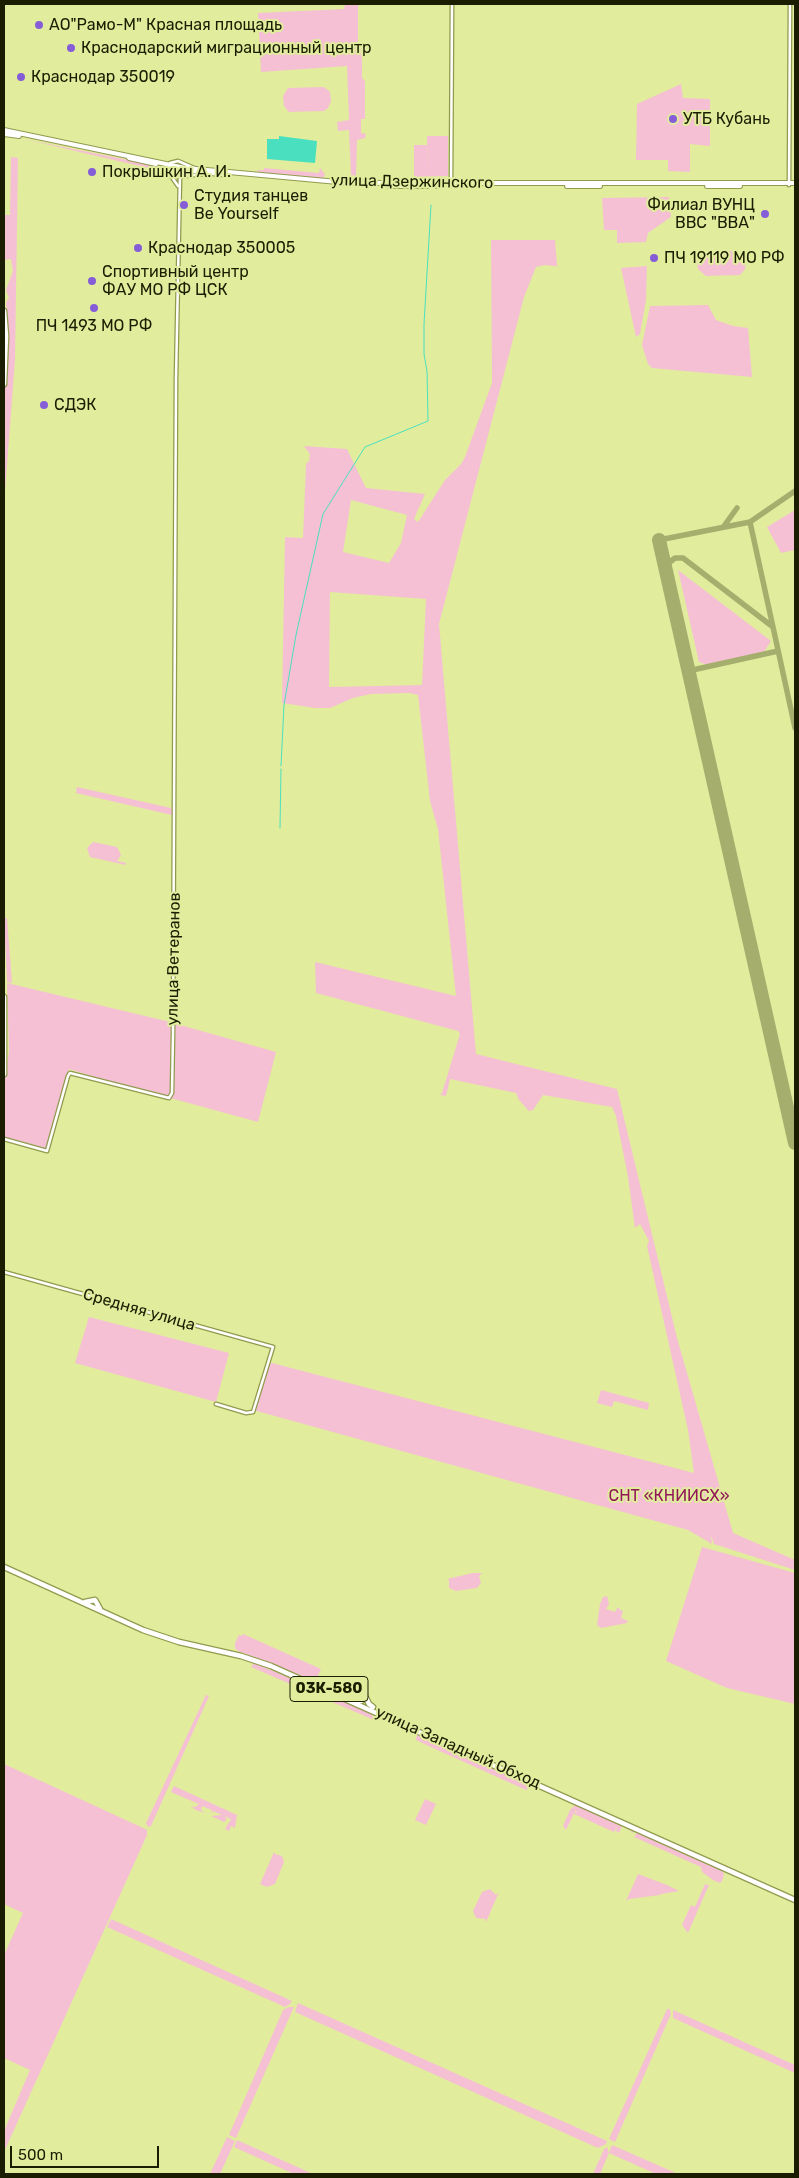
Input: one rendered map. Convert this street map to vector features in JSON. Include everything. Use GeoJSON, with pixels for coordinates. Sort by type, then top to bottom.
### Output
{"type":"FeatureCollection","features":[{"type":"Feature","properties":{"kind":"highway"},"geometry":{"type":"LineString","coordinates":[[4,311],[4,384]]}},
{"type":"Feature","properties":{"kind":"highway"},"geometry":{"type":"LineString","coordinates":[[4,997],[4,1074]]}},
{"type":"Feature","properties":{"kind":"highway","name":"улица Западный Обход"},"geometry":{"type":"LineString","coordinates":[[4,1566],[164,1635],[259,1659],[335,1692],[360,1701],[366,1698],[371,1706],[386,1714],[795,1899]]}},
{"type":"Feature","properties":{"kind":"highway","name":"улица Западный Обход"},"geometry":{"type":"LineString","coordinates":[[4,1566],[143,1630],[179,1642],[241,1656],[271,1666],[795,1899]]}},
{"type":"Feature","properties":{"kind":"main road","name":"улица Дзержинского"},"geometry":{"type":"LineString","coordinates":[[4,132],[183,170],[349,186],[795,184]]}},
{"type":"Feature","properties":{"kind":"main road","name":"улица Дзержинского"},"geometry":{"type":"LineString","coordinates":[[183,170],[195,169],[349,183],[451,185]]}},
{"type":"Feature","properties":{"kind":"street"},"geometry":{"type":"LineString","coordinates":[[451,185],[452,4]]}},
{"type":"Feature","properties":{"kind":"street"},"geometry":{"type":"LineString","coordinates":[[789,184],[790,4]]}},
{"type":"Feature","properties":{"kind":"street","name":"улица Дзержинского"},"geometry":{"type":"LineString","coordinates":[[169,166],[175,161],[183,170],[173,176]]}},
{"type":"Feature","properties":{"kind":"street"},"geometry":{"type":"LineString","coordinates":[[169,166],[169,173],[173,176],[178,187]]}},
{"type":"Feature","properties":{"kind":"street","name":"улица Ветеранов"},"geometry":{"type":"LineString","coordinates":[[4,1139],[47,1151],[70,1074],[169,1098],[172,1093],[178,187],[183,170]]}},
{"type":"Feature","properties":{"kind":"street","name":"Средняя улица"},"geometry":{"type":"LineString","coordinates":[[4,1272],[273,1347],[253,1412],[246,1413],[216,1404]]}},
{"type":"Feature","properties":{"kind":"green space"},"geometry":{"type":"Polygon","coordinates":[[[345,4],[358,4],[358,46],[362,48],[362,78],[365,81],[365,119],[361,119],[361,133],[366,134],[365,138],[357,140],[356,176],[351,175],[349,130],[338,131],[337,122],[349,120],[347,66],[261,72],[258,13],[344,9],[345,4]]]}},
{"type":"Feature","properties":{"kind":"green space","name":"УТБ Кубань"},"geometry":{"type":"Polygon","coordinates":[[[681,84],[683,98],[710,99],[710,146],[690,144],[690,172],[668,171],[668,160],[636,160],[637,104],[681,84]]]}},
{"type":"Feature","properties":{"kind":"green space"},"geometry":{"type":"Polygon","coordinates":[[[324,87],[330,92],[331,101],[328,108],[324,111],[289,112],[284,106],[283,96],[288,88],[324,87]]]}},
{"type":"Feature","properties":{"kind":"green space"},"geometry":{"type":"Polygon","coordinates":[[[427,136],[448,136],[448,176],[414,177],[414,145],[427,145],[428,174],[427,136]]]}},
{"type":"Feature","properties":{"kind":"green space"},"geometry":{"type":"Polygon","coordinates":[[[24,139],[163,167],[166,169],[161,171],[24,139]]]}},
{"type":"Feature","properties":{"kind":"green space"},"geometry":{"type":"Polygon","coordinates":[[[11,157],[18,158],[15,360],[4,505],[4,407],[8,331],[6,302],[9,298],[6,290],[13,271],[11,259],[4,260],[4,215],[10,215],[11,157]]]}},
{"type":"Feature","properties":{"kind":"green space"},"geometry":{"type":"Polygon","coordinates":[[[264,168],[319,173],[320,168],[325,174],[323,179],[257,172],[258,170],[264,170],[264,168]]]}},
{"type":"Feature","properties":{"kind":"green space"},"geometry":{"type":"Polygon","coordinates":[[[669,197],[671,217],[648,233],[646,242],[617,243],[617,230],[604,230],[602,198],[669,197]]]}},
{"type":"Feature","properties":{"kind":"green space","name":"СНТ «КНИИСХ»"},"geometry":{"type":"Polygon","coordinates":[[[491,240],[555,240],[557,266],[564,267],[545,265],[536,267],[524,297],[439,624],[476,1054],[617,1089],[677,1338],[733,1533],[795,1560],[795,1570],[714,1544],[711,1535],[712,1544],[688,1530],[253,1410],[268,1362],[694,1473],[688,1430],[647,1246],[649,1241],[640,1224],[635,1228],[628,1177],[616,1116],[612,1107],[543,1095],[533,1110],[529,1111],[519,1100],[516,1093],[450,1079],[446,1096],[440,1095],[460,1034],[458,1031],[316,993],[315,962],[456,996],[438,829],[430,801],[418,695],[409,693],[371,694],[353,698],[330,708],[315,708],[282,703],[285,537],[303,538],[306,464],[309,461],[310,454],[304,446],[347,449],[366,488],[425,494],[414,519],[418,522],[445,480],[461,464],[465,457],[492,383],[491,240]],[[351,500],[343,552],[389,563],[401,543],[407,515],[351,500]],[[330,592],[329,687],[422,685],[426,599],[330,592]]]}},
{"type":"Feature","properties":{"kind":"green space"},"geometry":{"type":"Polygon","coordinates":[[[735,251],[742,254],[746,261],[745,269],[740,275],[706,276],[698,269],[697,261],[704,252],[735,251]]]}},
{"type":"Feature","properties":{"kind":"green space"},"geometry":{"type":"Polygon","coordinates":[[[647,266],[646,300],[640,334],[636,337],[621,268],[647,266]]]}},
{"type":"Feature","properties":{"kind":"green space"},"geometry":{"type":"Polygon","coordinates":[[[708,305],[716,320],[733,326],[748,328],[752,377],[652,368],[648,364],[642,345],[650,306],[708,305]]]}},
{"type":"Feature","properties":{"kind":"green space"},"geometry":{"type":"Polygon","coordinates":[[[795,510],[795,550],[781,553],[767,527],[795,510]]]}},
{"type":"Feature","properties":{"kind":"green space"},"geometry":{"type":"Polygon","coordinates":[[[678,570],[771,641],[764,652],[707,665],[699,662],[678,570]]]}},
{"type":"Feature","properties":{"kind":"green space"},"geometry":{"type":"Polygon","coordinates":[[[77,787],[171,808],[174,813],[172,815],[76,793],[77,787]]]}},
{"type":"Feature","properties":{"kind":"green space"},"geometry":{"type":"Polygon","coordinates":[[[93,842],[117,847],[121,855],[117,861],[126,863],[126,865],[90,857],[87,848],[93,842]]]}},
{"type":"Feature","properties":{"kind":"green space"},"geometry":{"type":"Polygon","coordinates":[[[4,918],[7,918],[12,983],[7,982],[4,918]]]}},
{"type":"Feature","properties":{"kind":"green space"},"geometry":{"type":"Polygon","coordinates":[[[7,983],[166,1021],[276,1052],[258,1122],[174,1099],[166,1099],[69,1069],[47,1151],[44,1148],[4,1137],[4,1085],[9,1051],[7,983]]]}},
{"type":"Feature","properties":{"kind":"green space"},"geometry":{"type":"Polygon","coordinates":[[[89,1317],[229,1353],[216,1402],[75,1363],[89,1317]]]}},
{"type":"Feature","properties":{"kind":"green space"},"geometry":{"type":"Polygon","coordinates":[[[601,1390],[649,1403],[648,1410],[614,1401],[612,1407],[597,1403],[601,1390]]]}},
{"type":"Feature","properties":{"kind":"green space"},"geometry":{"type":"Polygon","coordinates":[[[702,1547],[795,1573],[795,1704],[727,1688],[666,1661],[702,1547]]]}},
{"type":"Feature","properties":{"kind":"green space"},"geometry":{"type":"Polygon","coordinates":[[[473,1573],[482,1573],[479,1576],[481,1583],[477,1588],[456,1591],[449,1588],[449,1580],[447,1579],[473,1573]]]}},
{"type":"Feature","properties":{"kind":"green space"},"geometry":{"type":"Polygon","coordinates":[[[607,1596],[609,1604],[606,1609],[615,1612],[618,1607],[623,1611],[621,1618],[628,1621],[627,1623],[601,1628],[597,1625],[600,1604],[603,1597],[607,1596]]]}},
{"type":"Feature","properties":{"kind":"green space"},"geometry":{"type":"Polygon","coordinates":[[[243,1634],[321,1669],[315,1681],[238,1651],[235,1648],[235,1643],[239,1635],[243,1634]]]}},
{"type":"Feature","properties":{"kind":"green space"},"geometry":{"type":"Polygon","coordinates":[[[254,1663],[370,1711],[374,1720],[251,1667],[254,1663]]]}},
{"type":"Feature","properties":{"kind":"green space"},"geometry":{"type":"Polygon","coordinates":[[[206,1695],[209,1696],[151,1826],[148,1827],[146,1823],[206,1695]]]}},
{"type":"Feature","properties":{"kind":"green space"},"geometry":{"type":"Polygon","coordinates":[[[417,1734],[529,1784],[530,1787],[526,1790],[433,1748],[416,1740],[417,1734]]]}},
{"type":"Feature","properties":{"kind":"green space"},"geometry":{"type":"Polygon","coordinates":[[[4,1764],[141,1827],[147,1830],[147,1835],[4,2152],[4,2131],[30,2070],[4,2058],[4,1955],[23,1913],[4,1904],[4,1764]]]}},
{"type":"Feature","properties":{"kind":"green space"},"geometry":{"type":"Polygon","coordinates":[[[174,1786],[237,1815],[235,1828],[231,1826],[229,1831],[225,1829],[231,1819],[224,1816],[227,1819],[224,1822],[211,1816],[222,1815],[213,1811],[211,1814],[212,1810],[202,1806],[201,1810],[205,1813],[196,1810],[191,1806],[195,1807],[199,1804],[171,1792],[174,1786]]]}},
{"type":"Feature","properties":{"kind":"green space"},"geometry":{"type":"Polygon","coordinates":[[[425,1799],[436,1804],[426,1825],[415,1820],[425,1799]]]}},
{"type":"Feature","properties":{"kind":"green space"},"geometry":{"type":"Polygon","coordinates":[[[576,1804],[633,1829],[633,1833],[631,1832],[632,1829],[622,1826],[619,1833],[616,1831],[617,1827],[614,1832],[574,1814],[575,1812],[578,1813],[575,1811],[566,1830],[563,1826],[570,1810],[576,1804]]]}},
{"type":"Feature","properties":{"kind":"green space"},"geometry":{"type":"Polygon","coordinates":[[[638,1831],[721,1869],[724,1874],[722,1881],[720,1883],[713,1880],[702,1872],[701,1867],[634,1837],[638,1831]]]}},
{"type":"Feature","properties":{"kind":"green space"},"geometry":{"type":"Polygon","coordinates":[[[274,1852],[282,1856],[284,1862],[275,1884],[267,1887],[260,1884],[274,1852]]]}},
{"type":"Feature","properties":{"kind":"green space"},"geometry":{"type":"Polygon","coordinates":[[[638,1874],[667,1885],[679,1891],[626,1901],[638,1874]]]}},
{"type":"Feature","properties":{"kind":"green space"},"geometry":{"type":"Polygon","coordinates":[[[705,1884],[710,1886],[688,1933],[682,1925],[691,1905],[695,1907],[705,1884]]]}},
{"type":"Feature","properties":{"kind":"green space"},"geometry":{"type":"Polygon","coordinates":[[[490,1889],[496,1895],[499,1892],[486,1922],[485,1919],[476,1918],[473,1911],[482,1892],[490,1889]]]}},
{"type":"Feature","properties":{"kind":"green space"},"geometry":{"type":"Polygon","coordinates":[[[111,1919],[292,2001],[285,2007],[107,1927],[111,1919]]]}},
{"type":"Feature","properties":{"kind":"green space"},"geometry":{"type":"Polygon","coordinates":[[[298,2003],[607,2141],[606,2144],[598,2148],[295,2012],[298,2003]]]}},
{"type":"Feature","properties":{"kind":"green space"},"geometry":{"type":"Polygon","coordinates":[[[294,2007],[236,2138],[229,2135],[283,2010],[294,2007]]]}},
{"type":"Feature","properties":{"kind":"green space"},"geometry":{"type":"Polygon","coordinates":[[[667,2009],[670,2009],[671,2014],[615,2142],[609,2139],[667,2009]]]}},
{"type":"Feature","properties":{"kind":"green space"},"geometry":{"type":"Polygon","coordinates":[[[673,2010],[795,2065],[795,2073],[673,2018],[673,2010]]]}},
{"type":"Feature","properties":{"kind":"green space"},"geometry":{"type":"Polygon","coordinates":[[[227,2137],[235,2141],[220,2174],[210,2174],[227,2137]]]}},
{"type":"Feature","properties":{"kind":"green space"},"geometry":{"type":"Polygon","coordinates":[[[237,2140],[313,2174],[294,2174],[234,2147],[237,2140]]]}},
{"type":"Feature","properties":{"kind":"green space"},"geometry":{"type":"Polygon","coordinates":[[[612,2145],[678,2174],[656,2174],[609,2153],[612,2145]]]}},
{"type":"Feature","properties":{"kind":"green space"},"geometry":{"type":"Polygon","coordinates":[[[607,2147],[609,2153],[600,2174],[593,2174],[604,2149],[607,2147]]]}},
{"type":"Feature","properties":{"kind":"water"},"geometry":{"type":"Polygon","coordinates":[[[279,136],[317,141],[315,163],[267,159],[267,139],[279,139],[279,136]]]}},
{"type":"Feature","properties":{"kind":"waterway"},"geometry":{"type":"LineString","coordinates":[[281,766],[284,705],[296,635],[323,514],[365,447],[428,421],[424,324],[431,205]]}},
{"type":"Feature","properties":{"kind":"waterway"},"geometry":{"type":"LineString","coordinates":[[280,828],[281,769]]}},
{"type":"Feature","properties":{"kind":"taxiway"},"geometry":{"type":"LineString","coordinates":[[773,627],[750,522],[795,491]]}},
{"type":"Feature","properties":{"kind":"taxiway"},"geometry":{"type":"LineString","coordinates":[[724,526],[737,508]]}},
{"type":"Feature","properties":{"kind":"taxiway"},"geometry":{"type":"LineString","coordinates":[[659,540],[750,522]]}},
{"type":"Feature","properties":{"kind":"taxiway"},"geometry":{"type":"LineString","coordinates":[[665,566],[675,558],[683,558],[773,627],[795,728]]}},
{"type":"Feature","properties":{"kind":"taxiway"},"geometry":{"type":"LineString","coordinates":[[688,671],[778,651]]}},
{"type":"Feature","properties":{"kind":"taxiway"},"geometry":{"type":"LineString","coordinates":[[790,1120],[795,1119]]}},
{"type":"Feature","properties":{"kind":"runway"},"geometry":{"type":"LineString","coordinates":[[659,540],[795,1143]]}},
{"type":"Feature","properties":{"kind":"place","name":"АО\"Рамо-М\" Красная площадь"},"geometry":{"type":"Point","coordinates":[39,25]}},
{"type":"Feature","properties":{"kind":"place","name":"Краснодарский миграционный центр"},"geometry":{"type":"Point","coordinates":[71,48]}},
{"type":"Feature","properties":{"kind":"place","name":"Краснодар 350019"},"geometry":{"type":"Point","coordinates":[21,77]}},
{"type":"Feature","properties":{"kind":"place","name":"УТБ Кубань"},"geometry":{"type":"Point","coordinates":[673,119]}},
{"type":"Feature","properties":{"kind":"place","name":"Покрышкин А. И."},"geometry":{"type":"Point","coordinates":[92,172]}},
{"type":"Feature","properties":{"kind":"place","name":"Студия танцев Be Yourself"},"geometry":{"type":"Point","coordinates":[184,205]}},
{"type":"Feature","properties":{"kind":"place","name":"Филиал ВУНЦ ВВС \"ВВА\""},"geometry":{"type":"Point","coordinates":[765,214]}},
{"type":"Feature","properties":{"kind":"place","name":"Краснодар 350005"},"geometry":{"type":"Point","coordinates":[138,248]}},
{"type":"Feature","properties":{"kind":"place","name":"ПЧ 19119 МО РФ"},"geometry":{"type":"Point","coordinates":[654,258]}},
{"type":"Feature","properties":{"kind":"place","name":"Спортивный центр ФАУ МО РФ ЦСК"},"geometry":{"type":"Point","coordinates":[92,281]}},
{"type":"Feature","properties":{"kind":"place","name":"ПЧ 1493 МО РФ"},"geometry":{"type":"Point","coordinates":[94,308]}},
{"type":"Feature","properties":{"kind":"place","name":"СДЭК"},"geometry":{"type":"Point","coordinates":[44,405]}}]}
